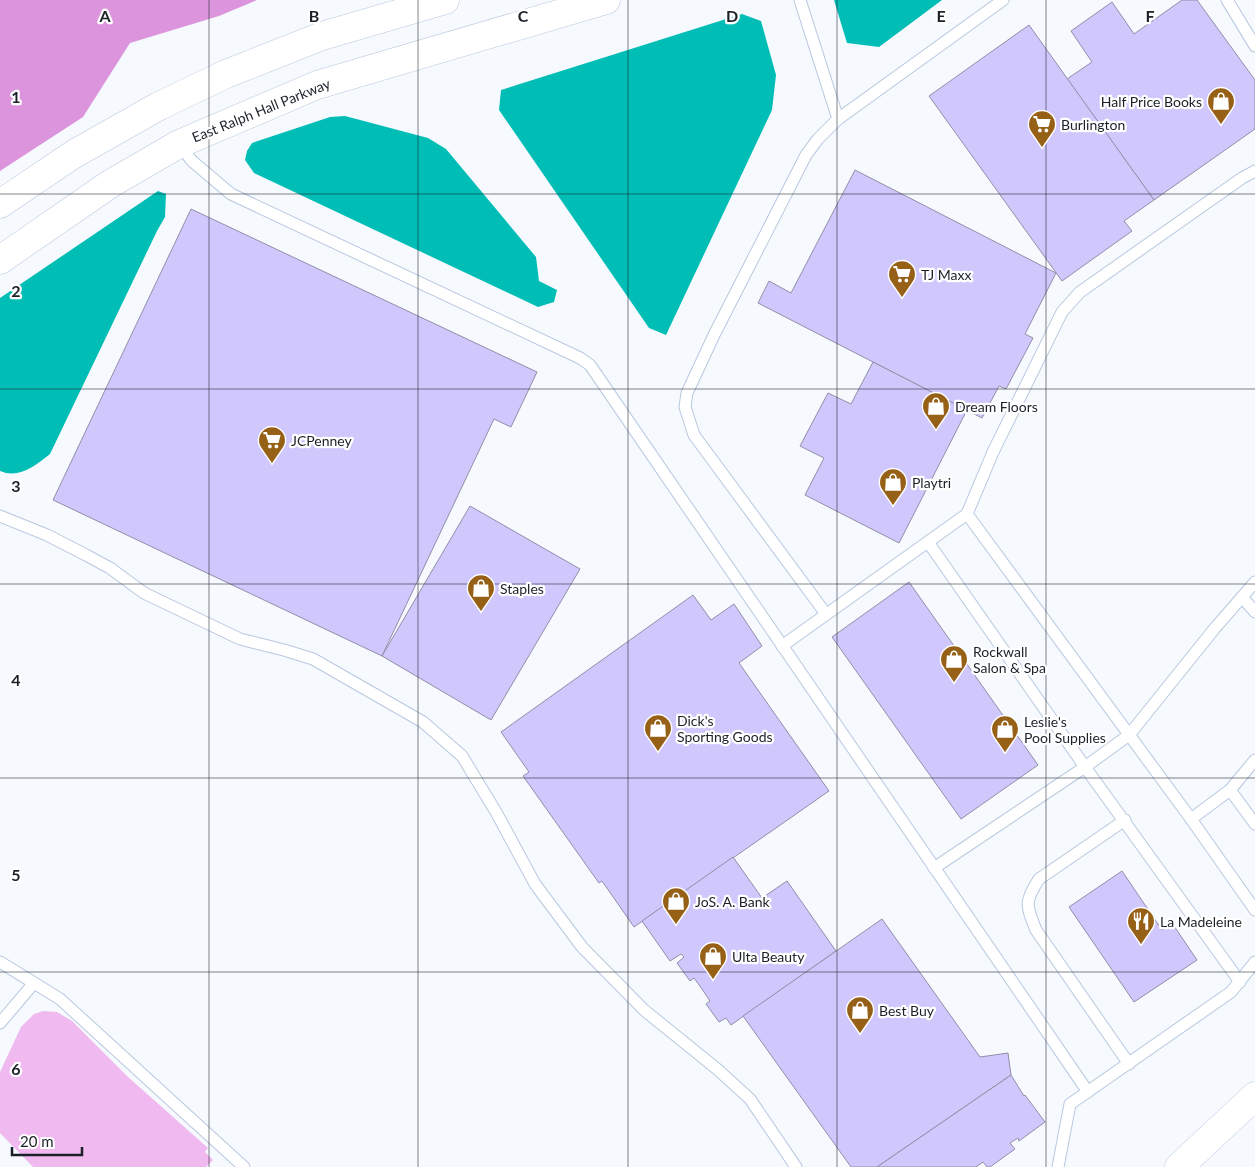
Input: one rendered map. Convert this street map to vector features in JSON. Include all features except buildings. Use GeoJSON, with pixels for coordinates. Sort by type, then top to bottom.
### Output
{"type":"FeatureCollection","features":[{"type":"Feature","properties":{"kind":"main road","name":"East Ralph Hall Parkway"},"geometry":{"type":"LineString","coordinates":[[0,260],[110,184],[180,144],[317,85],[606,0]]}},
{"type":"Feature","properties":{"kind":"main road"},"geometry":{"type":"LineString","coordinates":[[0,204],[74,154],[159,106],[226,74],[322,36],[431,2]]}},
{"type":"Feature","properties":{"kind":"main road"},"geometry":{"type":"LineString","coordinates":[[159,106],[180,144]]}},
{"type":"Feature","properties":{"kind":"main road"},"geometry":{"type":"LineString","coordinates":[[1179,1167],[1255,1096]]}},
{"type":"Feature","properties":{"kind":"lane"},"geometry":{"type":"LineString","coordinates":[[800,0],[838,119]]}},
{"type":"Feature","properties":{"kind":"lane"},"geometry":{"type":"LineString","coordinates":[[826,614],[694,435],[685,407],[687,393],[806,155],[818,140],[838,119],[1003,0]]}},
{"type":"Feature","properties":{"kind":"lane"},"geometry":{"type":"LineString","coordinates":[[1227,0],[1255,46]]}},
{"type":"Feature","properties":{"kind":"lane"},"geometry":{"type":"LineString","coordinates":[[180,144],[192,161],[231,194],[580,358],[590,366],[1088,1092]]}},
{"type":"Feature","properties":{"kind":"lane"},"geometry":{"type":"LineString","coordinates":[[782,646],[967,514],[993,452],[1062,312],[1080,292],[1242,178],[1255,171]]}},
{"type":"Feature","properties":{"kind":"lane"},"geometry":{"type":"LineString","coordinates":[[967,514],[1191,819],[1255,910]]}},
{"type":"Feature","properties":{"kind":"lane"},"geometry":{"type":"LineString","coordinates":[[0,516],[47,535],[110,568],[144,593],[240,639],[313,659],[423,722],[462,756],[496,812],[535,884],[582,947],[644,1010],[717,1069],[750,1100],[796,1167]]}},
{"type":"Feature","properties":{"kind":"lane"},"geometry":{"type":"LineString","coordinates":[[928,542],[1085,767],[1240,982]]}},
{"type":"Feature","properties":{"kind":"lane"},"geometry":{"type":"LineString","coordinates":[[934,868],[1085,767],[1128,735],[1255,582]]}},
{"type":"Feature","properties":{"kind":"lane"},"geometry":{"type":"LineString","coordinates":[[1242,597],[1255,612]]}},
{"type":"Feature","properties":{"kind":"lane"},"geometry":{"type":"LineString","coordinates":[[1191,819],[1230,790],[1255,760]]}},
{"type":"Feature","properties":{"kind":"lane"},"geometry":{"type":"LineString","coordinates":[[1230,790],[1255,824]]}},
{"type":"Feature","properties":{"kind":"lane"},"geometry":{"type":"LineString","coordinates":[[1125,820],[1039,879],[1031,891],[1027,907],[1036,930],[1129,1064]]}},
{"type":"Feature","properties":{"kind":"lane"},"geometry":{"type":"LineString","coordinates":[[0,962],[60,999],[244,1167]]}},
{"type":"Feature","properties":{"kind":"lane"},"geometry":{"type":"LineString","coordinates":[[1058,1167],[1070,1104],[1231,992],[1255,962]]}},
{"type":"Feature","properties":{"kind":"lane"},"geometry":{"type":"LineString","coordinates":[[0,1023],[34,983]]}},
{"type":"Feature","properties":{"kind":"shaded area"},"geometry":{"type":"Polygon","coordinates":[[[0,0],[257,0],[219,16],[130,43],[83,117],[0,171],[0,0]]]}},
{"type":"Feature","properties":{"kind":"shaded area"},"geometry":{"type":"Polygon","coordinates":[[[43,1011],[57,1012],[72,1021],[128,1077],[208,1148],[205,1152],[213,1160],[206,1167],[33,1167],[0,1133],[0,1072],[21,1027],[34,1014],[43,1011]]]}},
{"type":"Feature","properties":{"kind":"water"},"geometry":{"type":"Polygon","coordinates":[[[834,0],[942,0],[879,47],[847,43],[834,0]]]}},
{"type":"Feature","properties":{"kind":"water"},"geometry":{"type":"Polygon","coordinates":[[[742,14],[761,21],[776,75],[772,110],[666,335],[649,328],[499,110],[501,90],[742,14]]]}},
{"type":"Feature","properties":{"kind":"water"},"geometry":{"type":"Polygon","coordinates":[[[345,116],[428,138],[446,149],[536,257],[539,281],[557,290],[554,302],[538,307],[254,173],[245,160],[247,151],[252,143],[330,117],[345,116]]]}},
{"type":"Feature","properties":{"kind":"water"},"geometry":{"type":"Polygon","coordinates":[[[158,191],[166,194],[165,217],[50,454],[26,470],[14,473],[0,471],[0,298],[158,191]]]}},
{"type":"Feature","properties":{"kind":"place","name":"Half Price Books"},"geometry":{"type":"Point","coordinates":[1221,125]}},
{"type":"Feature","properties":{"kind":"place","name":"Burlington"},"geometry":{"type":"Point","coordinates":[1042,148]}},
{"type":"Feature","properties":{"kind":"place","name":"TJ Maxx"},"geometry":{"type":"Point","coordinates":[902,298]}},
{"type":"Feature","properties":{"kind":"place","name":"Dream Floors"},"geometry":{"type":"Point","coordinates":[936,430]}},
{"type":"Feature","properties":{"kind":"place","name":"JCPenney"},"geometry":{"type":"Point","coordinates":[272,464]}},
{"type":"Feature","properties":{"kind":"place","name":"Playtri"},"geometry":{"type":"Point","coordinates":[893,506]}},
{"type":"Feature","properties":{"kind":"place","name":"Staples"},"geometry":{"type":"Point","coordinates":[481,612]}},
{"type":"Feature","properties":{"kind":"place","name":"Rockwall Salon & Spa"},"geometry":{"type":"Point","coordinates":[954,683]}},
{"type":"Feature","properties":{"kind":"place","name":"Dick's Sporting Goods"},"geometry":{"type":"Point","coordinates":[658,752]}},
{"type":"Feature","properties":{"kind":"place","name":"Leslie's Pool Supplies"},"geometry":{"type":"Point","coordinates":[1005,753]}},
{"type":"Feature","properties":{"kind":"place","name":"JoS. A. Bank"},"geometry":{"type":"Point","coordinates":[676,925]}},
{"type":"Feature","properties":{"kind":"place","name":"La Madeleine"},"geometry":{"type":"Point","coordinates":[1141,945]}},
{"type":"Feature","properties":{"kind":"place","name":"Ulta Beauty"},"geometry":{"type":"Point","coordinates":[713,980]}},
{"type":"Feature","properties":{"kind":"place","name":"Best Buy"},"geometry":{"type":"Point","coordinates":[860,1034]}}]}
